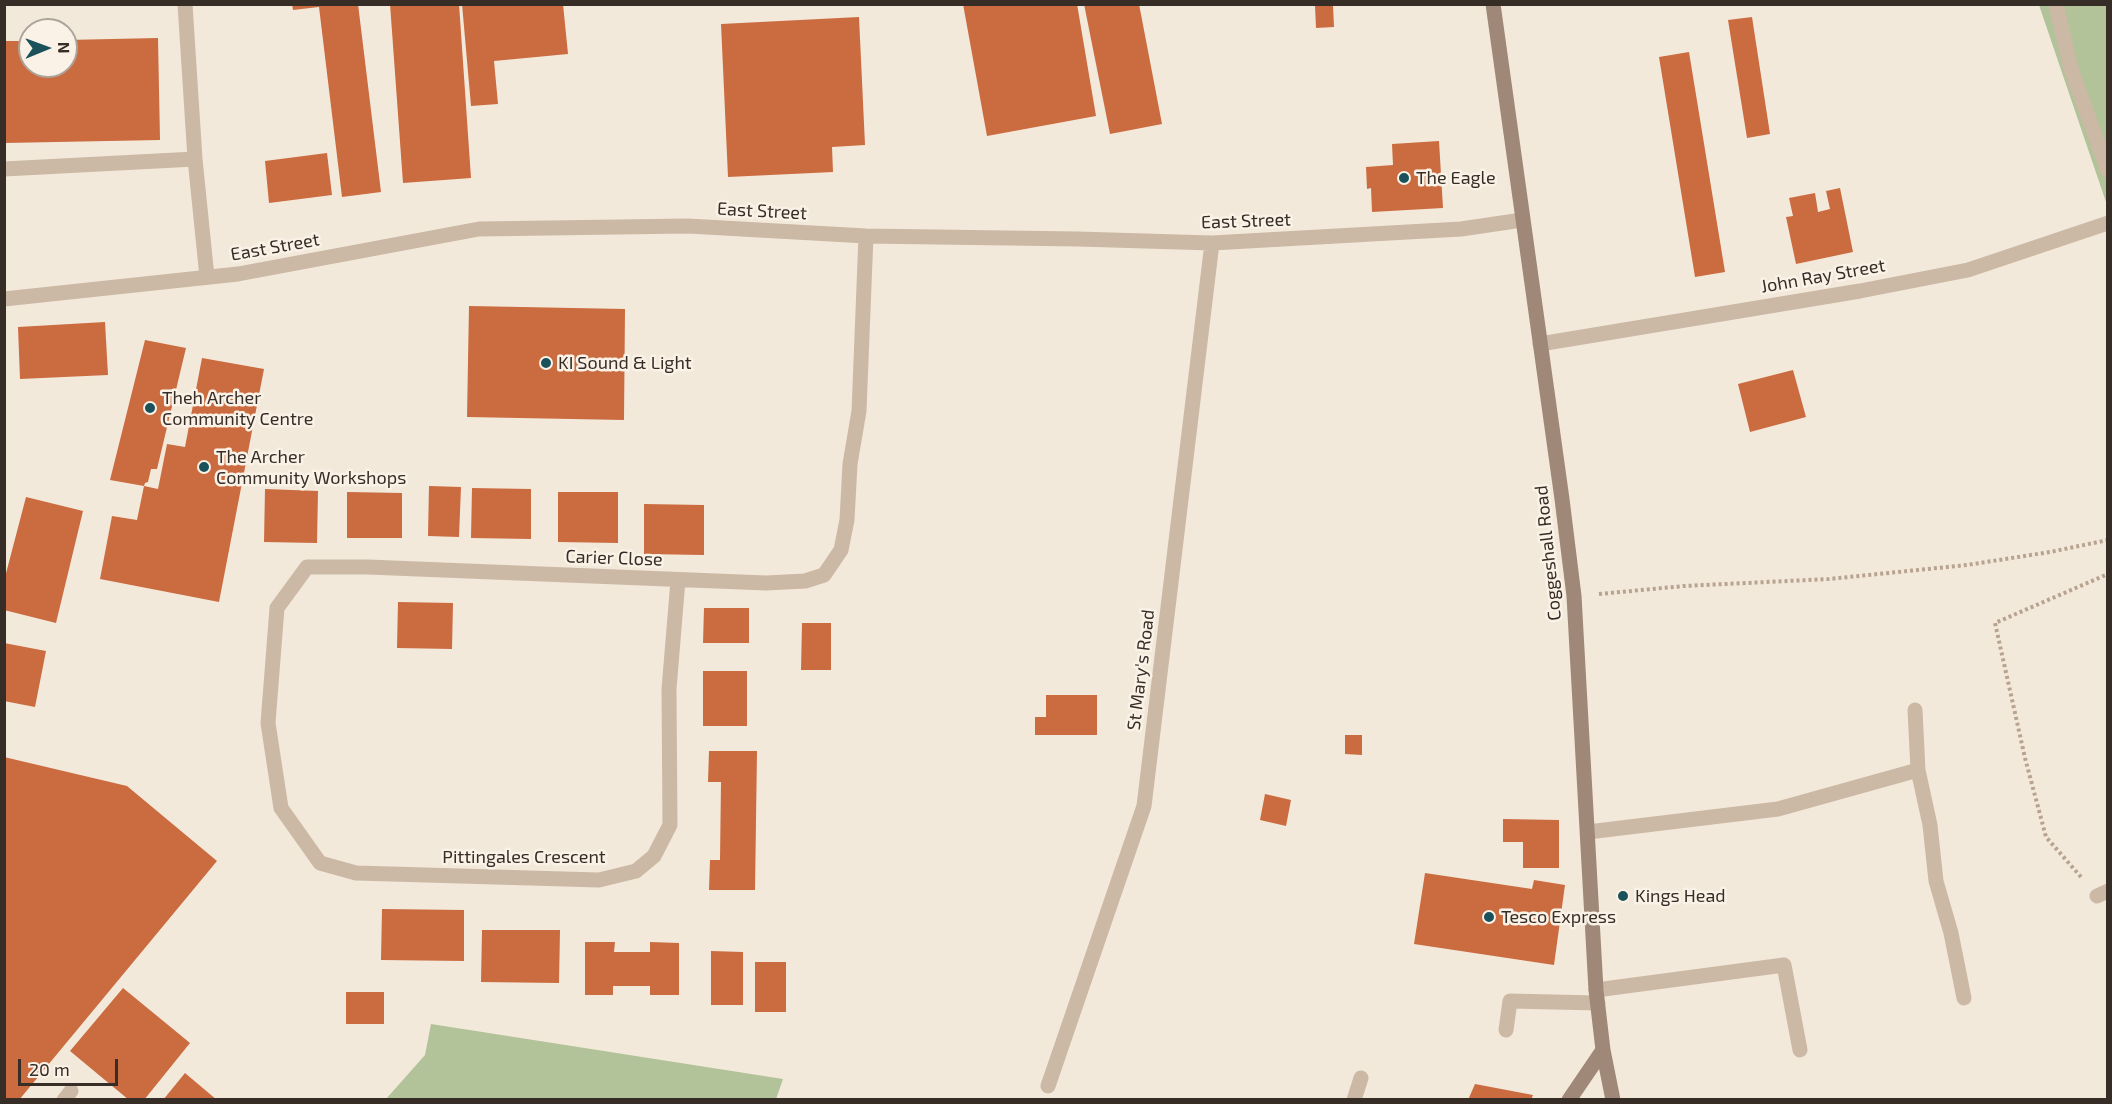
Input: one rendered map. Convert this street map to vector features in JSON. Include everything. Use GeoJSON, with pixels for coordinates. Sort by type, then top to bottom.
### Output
{"type":"FeatureCollection","features":[{"type":"Feature","properties":{"kind":"main road","name":"Coggeshall Road"},"geometry":{"type":"LineString","coordinates":[[1493,4],[1574,596],[1597,996],[1603,1050],[1613,1100]]}},
{"type":"Feature","properties":{"kind":"main road"},"geometry":{"type":"LineString","coordinates":[[1569,1100],[1603,1050]]}},
{"type":"Feature","properties":{"kind":"street"},"geometry":{"type":"LineString","coordinates":[[185,4],[195,159],[207,277]]}},
{"type":"Feature","properties":{"kind":"street"},"geometry":{"type":"LineString","coordinates":[[2056,4],[2071,69],[2108,171]]}},
{"type":"Feature","properties":{"kind":"street"},"geometry":{"type":"LineString","coordinates":[[4,169],[195,159]]}},
{"type":"Feature","properties":{"kind":"street","name":"East Street"},"geometry":{"type":"LineString","coordinates":[[4,299],[238,274],[479,230],[688,226],[866,236],[1078,238],[1212,243],[1461,229],[1522,220]]}},
{"type":"Feature","properties":{"kind":"street","name":"John Ray Street"},"geometry":{"type":"LineString","coordinates":[[1540,344],[1860,291],[1968,270],[2108,223]]}},
{"type":"Feature","properties":{"kind":"street","name":"Carier Close"},"geometry":{"type":"LineString","coordinates":[[281,807],[268,723],[278,608],[306,567],[368,567],[766,583],[805,581],[824,575],[841,550],[847,520],[850,464],[859,411],[866,236]]}},
{"type":"Feature","properties":{"kind":"street","name":"St Mary's Road"},"geometry":{"type":"LineString","coordinates":[[1048,1086],[1144,806],[1212,243]]}},
{"type":"Feature","properties":{"kind":"street","name":"Pittingales Crescent"},"geometry":{"type":"LineString","coordinates":[[281,807],[320,863],[356,873],[599,880],[636,871],[654,856],[670,825],[669,689],[678,580]]}},
{"type":"Feature","properties":{"kind":"street"},"geometry":{"type":"LineString","coordinates":[[1915,710],[1918,770],[1930,825],[1936,881],[1951,933],[1964,998]]}},
{"type":"Feature","properties":{"kind":"street"},"geometry":{"type":"LineString","coordinates":[[1588,832],[1778,808],[1918,770]]}},
{"type":"Feature","properties":{"kind":"street"},"geometry":{"type":"LineString","coordinates":[[1506,1030],[1510,1000],[1597,996],[1784,965],[1800,1050]]}},
{"type":"Feature","properties":{"kind":"street"},"geometry":{"type":"LineString","coordinates":[[1354,1100],[1361,1078]]}},
{"type":"Feature","properties":{"kind":"path"},"geometry":{"type":"LineString","coordinates":[[1574,596],[1684,586],[1829,579],[1967,565],[2108,540]]}},
{"type":"Feature","properties":{"kind":"path"},"geometry":{"type":"LineString","coordinates":[[2102,893],[2046,837],[2025,758],[1995,623],[2108,574]]}},
{"type":"Feature","properties":{"kind":"green space"},"geometry":{"type":"Polygon","coordinates":[[[2039,5],[2107,5],[2107,205],[2039,5]]]}},
{"type":"Feature","properties":{"kind":"green space"},"geometry":{"type":"Polygon","coordinates":[[[431,1024],[783,1079],[776,1099],[386,1099],[425,1055],[431,1024]]]}},
{"type":"Feature","properties":{"kind":"building"},"geometry":{"type":"Polygon","coordinates":[[[292,4],[358,4],[381,192],[342,197],[319,7],[293,10],[292,4]]]}},
{"type":"Feature","properties":{"kind":"building"},"geometry":{"type":"Polygon","coordinates":[[[390,4],[459,4],[471,178],[403,183],[390,4]]]}},
{"type":"Feature","properties":{"kind":"building"},"geometry":{"type":"Polygon","coordinates":[[[462,4],[563,4],[568,54],[494,61],[498,104],[471,106],[462,4]]]}},
{"type":"Feature","properties":{"kind":"building"},"geometry":{"type":"Polygon","coordinates":[[[963,4],[1077,4],[1096,116],[987,136],[963,4]]]}},
{"type":"Feature","properties":{"kind":"building"},"geometry":{"type":"Polygon","coordinates":[[[1084,4],[1139,4],[1162,124],[1110,134],[1084,4]]]}},
{"type":"Feature","properties":{"kind":"building"},"geometry":{"type":"Polygon","coordinates":[[[1333,5],[1334,27],[1316,28],[1315,6],[1333,5]]]}},
{"type":"Feature","properties":{"kind":"building"},"geometry":{"type":"Polygon","coordinates":[[[859,17],[865,145],[832,147],[833,172],[728,177],[721,24],[859,17]]]}},
{"type":"Feature","properties":{"kind":"building"},"geometry":{"type":"Polygon","coordinates":[[[1752,17],[1770,134],[1747,138],[1728,20],[1752,17]]]}},
{"type":"Feature","properties":{"kind":"building"},"geometry":{"type":"Polygon","coordinates":[[[158,38],[160,140],[4,143],[4,41],[18,41],[18,78],[78,78],[78,40],[158,38]]]}},
{"type":"Feature","properties":{"kind":"building"},"geometry":{"type":"Polygon","coordinates":[[[1689,52],[1725,272],[1695,277],[1659,57],[1689,52]]]}},
{"type":"Feature","properties":{"kind":"building","name":"The Eagle"},"geometry":{"type":"Polygon","coordinates":[[[1439,141],[1443,208],[1372,212],[1371,188],[1367,189],[1366,167],[1393,165],[1392,144],[1439,141]]]}},
{"type":"Feature","properties":{"kind":"building"},"geometry":{"type":"Polygon","coordinates":[[[327,153],[332,195],[269,203],[265,161],[327,153]]]}},
{"type":"Feature","properties":{"kind":"building"},"geometry":{"type":"Polygon","coordinates":[[[1840,188],[1853,252],[1796,264],[1786,217],[1793,216],[1789,198],[1815,193],[1818,212],[1830,209],[1826,191],[1840,188]]]}},
{"type":"Feature","properties":{"kind":"building","name":"KI Sound & Light"},"geometry":{"type":"Polygon","coordinates":[[[469,306],[625,309],[624,420],[467,417],[469,306]]]}},
{"type":"Feature","properties":{"kind":"building"},"geometry":{"type":"Polygon","coordinates":[[[105,322],[108,375],[20,379],[18,327],[105,322]]]}},
{"type":"Feature","properties":{"kind":"building","name":"Theh Archer Community Centre"},"geometry":{"type":"Polygon","coordinates":[[[145,340],[186,348],[157,469],[151,469],[148,482],[144,486],[110,480],[145,340]]]}},
{"type":"Feature","properties":{"kind":"building","name":"The Archer Community Workshops"},"geometry":{"type":"Polygon","coordinates":[[[202,358],[264,369],[219,602],[100,579],[112,516],[137,520],[144,486],[158,489],[167,444],[185,447],[202,358]]]}},
{"type":"Feature","properties":{"kind":"building"},"geometry":{"type":"Polygon","coordinates":[[[1793,370],[1806,417],[1750,432],[1738,384],[1793,370]]]}},
{"type":"Feature","properties":{"kind":"building"},"geometry":{"type":"Polygon","coordinates":[[[429,486],[461,487],[459,537],[428,536],[429,486]]]}},
{"type":"Feature","properties":{"kind":"building"},"geometry":{"type":"Polygon","coordinates":[[[472,488],[531,489],[531,539],[471,538],[472,488]]]}},
{"type":"Feature","properties":{"kind":"building"},"geometry":{"type":"Polygon","coordinates":[[[265,489],[318,491],[317,543],[264,542],[265,489]]]}},
{"type":"Feature","properties":{"kind":"building"},"geometry":{"type":"Polygon","coordinates":[[[347,492],[402,493],[402,538],[347,538],[347,492]]]}},
{"type":"Feature","properties":{"kind":"building"},"geometry":{"type":"Polygon","coordinates":[[[558,492],[618,492],[618,543],[558,542],[558,492]]]}},
{"type":"Feature","properties":{"kind":"building"},"geometry":{"type":"Polygon","coordinates":[[[26,497],[83,511],[56,623],[4,610],[4,581],[26,497]]]}},
{"type":"Feature","properties":{"kind":"building"},"geometry":{"type":"Polygon","coordinates":[[[644,504],[704,505],[704,555],[644,554],[644,504]]]}},
{"type":"Feature","properties":{"kind":"building"},"geometry":{"type":"Polygon","coordinates":[[[398,602],[453,603],[452,649],[397,648],[398,602]]]}},
{"type":"Feature","properties":{"kind":"building"},"geometry":{"type":"Polygon","coordinates":[[[704,608],[749,608],[749,643],[703,643],[704,608]]]}},
{"type":"Feature","properties":{"kind":"building"},"geometry":{"type":"Polygon","coordinates":[[[802,623],[831,623],[831,670],[801,670],[802,623]]]}},
{"type":"Feature","properties":{"kind":"building"},"geometry":{"type":"Polygon","coordinates":[[[4,643],[46,651],[35,707],[4,701],[4,643]]]}},
{"type":"Feature","properties":{"kind":"building"},"geometry":{"type":"Polygon","coordinates":[[[703,671],[747,671],[747,726],[703,726],[703,671]]]}},
{"type":"Feature","properties":{"kind":"building"},"geometry":{"type":"Polygon","coordinates":[[[1046,695],[1097,695],[1097,735],[1035,735],[1035,717],[1046,717],[1046,695]]]}},
{"type":"Feature","properties":{"kind":"building"},"geometry":{"type":"Polygon","coordinates":[[[1345,735],[1362,735],[1362,755],[1345,754],[1345,735]]]}},
{"type":"Feature","properties":{"kind":"building"},"geometry":{"type":"Polygon","coordinates":[[[709,751],[757,751],[755,890],[709,890],[710,860],[720,860],[721,782],[708,782],[709,751]]]}},
{"type":"Feature","properties":{"kind":"building"},"geometry":{"type":"Polygon","coordinates":[[[4,757],[127,786],[217,861],[19,1100],[4,1100],[4,757]]]}},
{"type":"Feature","properties":{"kind":"building"},"geometry":{"type":"Polygon","coordinates":[[[1265,794],[1291,800],[1286,826],[1260,820],[1265,794]]]}},
{"type":"Feature","properties":{"kind":"building"},"geometry":{"type":"Polygon","coordinates":[[[1503,819],[1559,820],[1559,868],[1523,868],[1523,842],[1503,842],[1503,819]]]}},
{"type":"Feature","properties":{"kind":"building","name":"Tesco Express"},"geometry":{"type":"Polygon","coordinates":[[[1425,873],[1532,889],[1534,880],[1565,885],[1554,965],[1414,944],[1425,873]]]}},
{"type":"Feature","properties":{"kind":"building"},"geometry":{"type":"Polygon","coordinates":[[[382,909],[464,910],[464,961],[381,960],[382,909]]]}},
{"type":"Feature","properties":{"kind":"building"},"geometry":{"type":"Polygon","coordinates":[[[482,930],[560,930],[559,983],[481,982],[482,930]]]}},
{"type":"Feature","properties":{"kind":"building"},"geometry":{"type":"Polygon","coordinates":[[[585,942],[615,942],[614,952],[650,952],[650,942],[679,943],[679,995],[650,995],[650,986],[613,986],[613,995],[585,995],[585,942]]]}},
{"type":"Feature","properties":{"kind":"building"},"geometry":{"type":"Polygon","coordinates":[[[711,951],[743,952],[743,1005],[711,1005],[711,951]]]}},
{"type":"Feature","properties":{"kind":"building"},"geometry":{"type":"Polygon","coordinates":[[[755,962],[786,962],[786,1012],[755,1012],[755,962]]]}},
{"type":"Feature","properties":{"kind":"building"},"geometry":{"type":"Polygon","coordinates":[[[123,988],[190,1043],[144,1100],[129,1100],[70,1051],[123,988]]]}},
{"type":"Feature","properties":{"kind":"building"},"geometry":{"type":"Polygon","coordinates":[[[346,992],[384,992],[384,1024],[346,1024],[346,992]]]}},
{"type":"Feature","properties":{"kind":"building"},"geometry":{"type":"Polygon","coordinates":[[[185,1073],[217,1100],[163,1100],[185,1073]]]}},
{"type":"Feature","properties":{"kind":"building"},"geometry":{"type":"Polygon","coordinates":[[[1475,1084],[1533,1095],[1531,1100],[1468,1100],[1475,1084]]]}},
{"type":"Feature","properties":{"kind":"place","name":"The Eagle"},"geometry":{"type":"Point","coordinates":[1404,178]}},
{"type":"Feature","properties":{"kind":"place","name":"KI Sound & Light"},"geometry":{"type":"Point","coordinates":[546,363]}},
{"type":"Feature","properties":{"kind":"place","name":"Theh Archer Community Centre"},"geometry":{"type":"Point","coordinates":[150,408]}},
{"type":"Feature","properties":{"kind":"place","name":"The Archer Community Workshops"},"geometry":{"type":"Point","coordinates":[204,467]}},
{"type":"Feature","properties":{"kind":"place","name":"Kings Head"},"geometry":{"type":"Point","coordinates":[1623,896]}},
{"type":"Feature","properties":{"kind":"place","name":"Tesco Express"},"geometry":{"type":"Point","coordinates":[1489,917]}}]}
